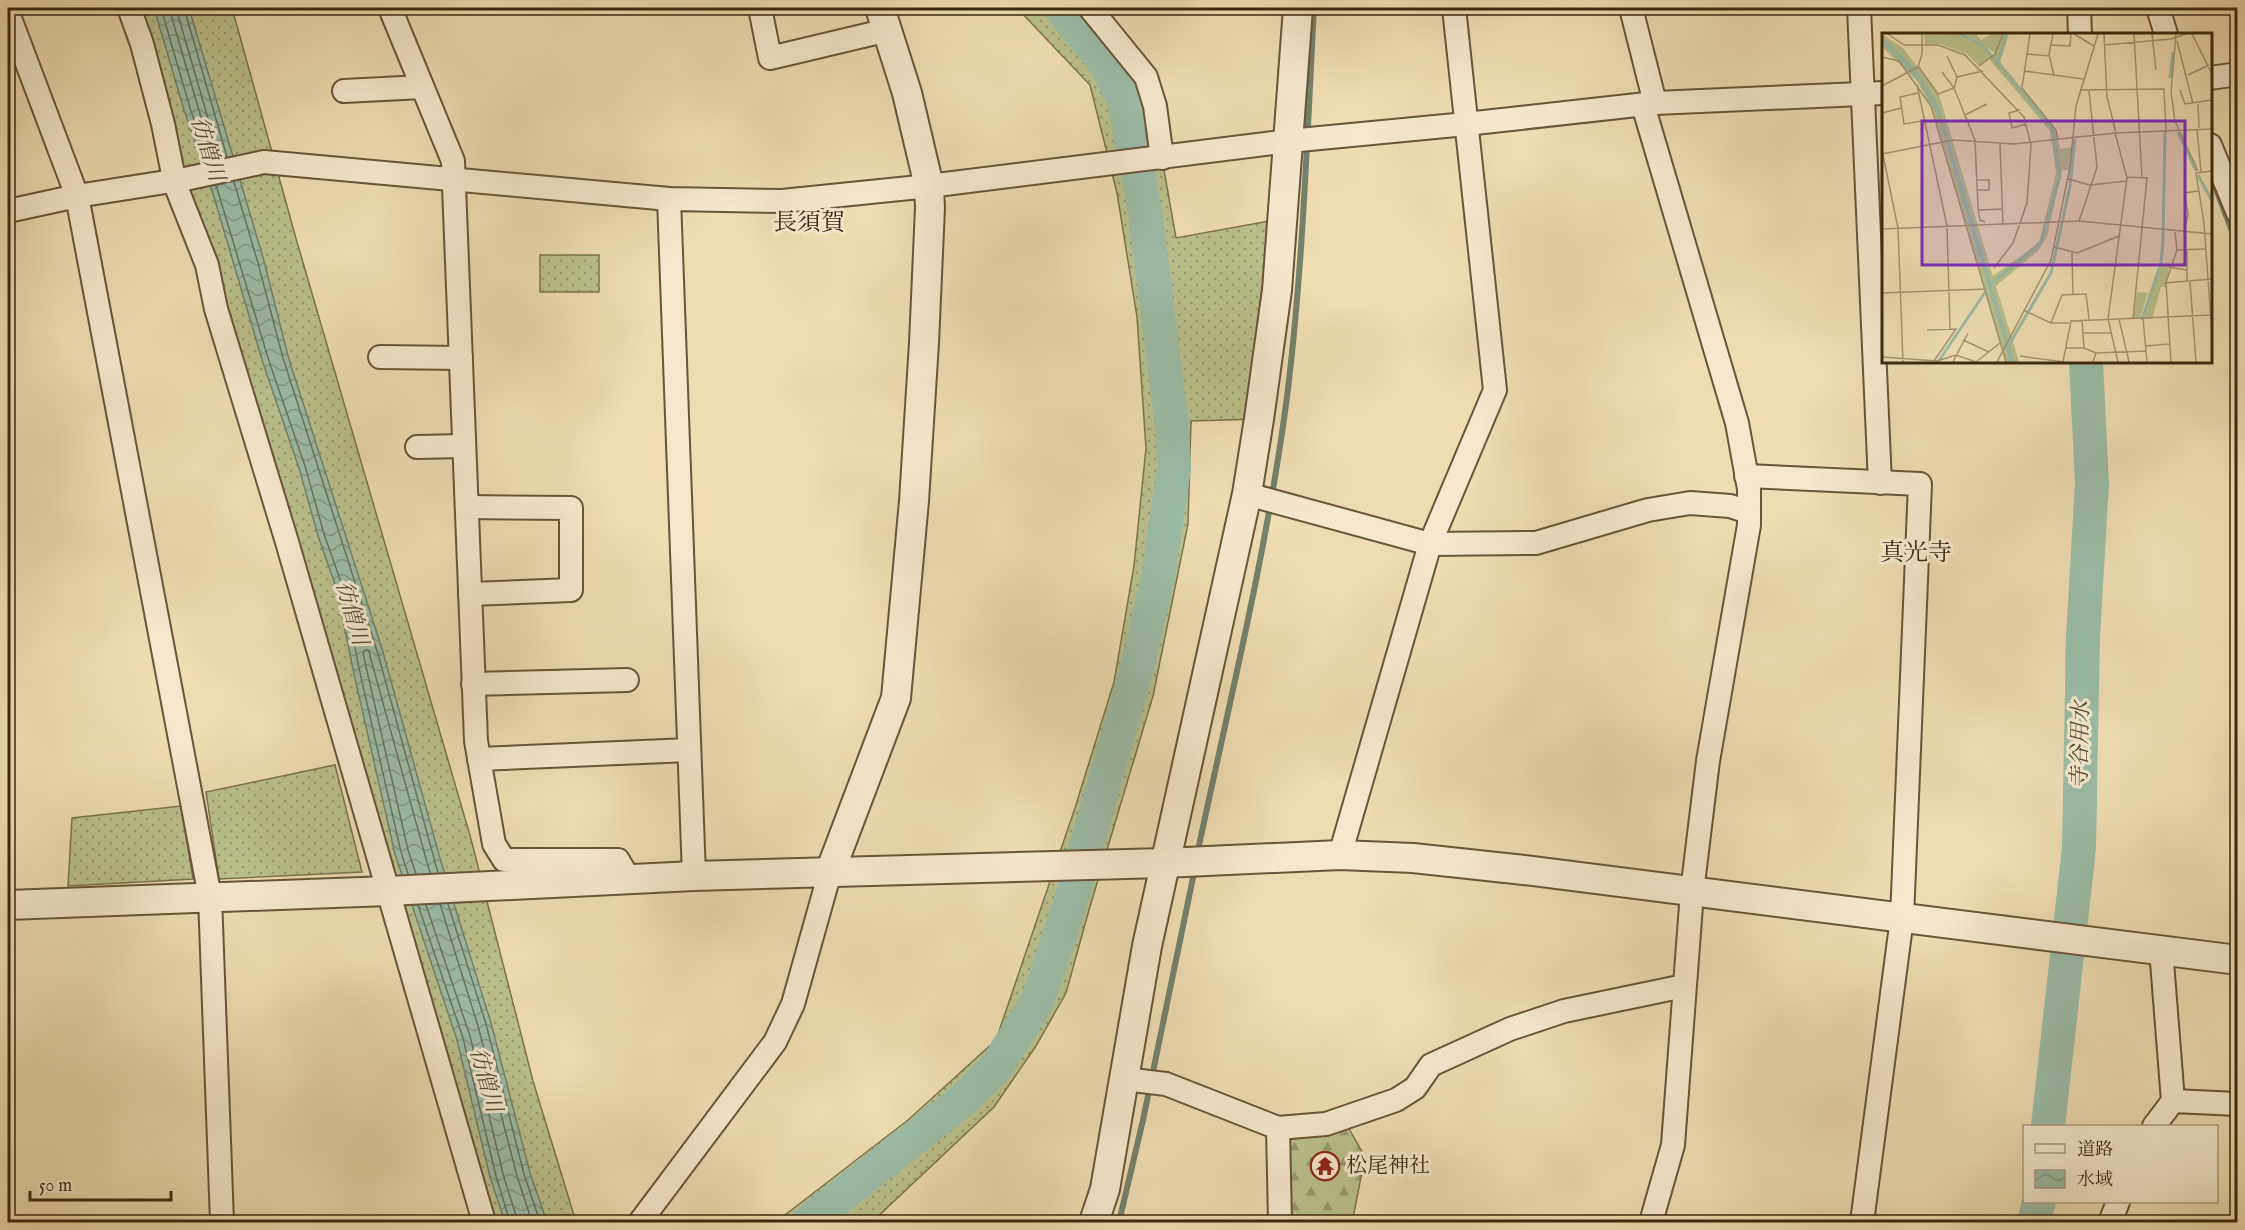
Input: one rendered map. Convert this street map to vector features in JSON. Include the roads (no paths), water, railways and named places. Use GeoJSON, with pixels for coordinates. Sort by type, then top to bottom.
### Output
{"type":"FeatureCollection","features":[{"type":"Feature","properties":{"kind":"street"},"geometry":{"type":"LineString","coordinates":[[129,8],[180,179]]}},
{"type":"Feature","properties":{"kind":"street"},"geometry":{"type":"LineString","coordinates":[[390,8],[453,161],[476,741],[494,844],[504,860],[618,860],[629,879]]}},
{"type":"Feature","properties":{"kind":"street"},"geometry":{"type":"LineString","coordinates":[[640,1222],[775,1042],[793,1005],[831,872],[896,698],[914,501],[930,208],[929,186],[907,93],[884,19],[770,58],[760,8]]}},
{"type":"Feature","properties":{"kind":"street"},"geometry":{"type":"LineString","coordinates":[[1090,8],[1146,77],[1155,106],[1162,158]]}},
{"type":"Feature","properties":{"kind":"street"},"geometry":{"type":"LineString","coordinates":[[1094,1222],[1105,1189],[1164,863],[1247,494],[1277,290],[1298,8]]}},
{"type":"Feature","properties":{"kind":"street"},"geometry":{"type":"LineString","coordinates":[[1340,855],[1430,544],[1495,390],[1454,8]]}},
{"type":"Feature","properties":{"kind":"street"},"geometry":{"type":"LineString","coordinates":[[1631,8],[1649,104],[1737,423],[1749,489],[1749,525],[1708,761],[1692,892],[1672,1145],[1651,1222]]}},
{"type":"Feature","properties":{"kind":"street"},"geometry":{"type":"LineString","coordinates":[[1859,8],[1873,94],[1880,483]]}},
{"type":"Feature","properties":{"kind":"street"},"geometry":{"type":"LineString","coordinates":[[2079,8],[2080,33]]}},
{"type":"Feature","properties":{"kind":"street"},"geometry":{"type":"LineString","coordinates":[[2158,8],[2166,33]]}},
{"type":"Feature","properties":{"kind":"street"},"geometry":{"type":"LineString","coordinates":[[8,13],[77,196],[210,897],[222,1222]]}},
{"type":"Feature","properties":{"kind":"street"},"geometry":{"type":"LineString","coordinates":[[2212,78],[2238,74]]}},
{"type":"Feature","properties":{"kind":"street"},"geometry":{"type":"LineString","coordinates":[[344,91],[422,87]]}},
{"type":"Feature","properties":{"kind":"street"},"geometry":{"type":"LineString","coordinates":[[8,211],[264,162],[669,199],[783,201],[929,186],[1289,141],[1649,104],[1873,94]]}},
{"type":"Feature","properties":{"kind":"street"},"geometry":{"type":"LineString","coordinates":[[2212,148],[2238,213]]}},
{"type":"Feature","properties":{"kind":"street"},"geometry":{"type":"LineString","coordinates":[[180,179],[175,184],[207,265],[216,309],[392,890],[484,1222]]}},
{"type":"Feature","properties":{"kind":"street"},"geometry":{"type":"LineString","coordinates":[[669,199],[694,876]]}},
{"type":"Feature","properties":{"kind":"street"},"geometry":{"type":"LineString","coordinates":[[380,357],[461,358]]}},
{"type":"Feature","properties":{"kind":"street"},"geometry":{"type":"LineString","coordinates":[[417,447],[464,446]]}},
{"type":"Feature","properties":{"kind":"street"},"geometry":{"type":"LineString","coordinates":[[1746,476],[1920,484],[1902,918],[1862,1222]]}},
{"type":"Feature","properties":{"kind":"street"},"geometry":{"type":"LineString","coordinates":[[1247,494],[1430,544],[1536,543],[1648,510],[1690,503],[1730,506],[1749,512]]}},
{"type":"Feature","properties":{"kind":"street"},"geometry":{"type":"LineString","coordinates":[[466,507],[571,508],[571,590],[470,594]]}},
{"type":"Feature","properties":{"kind":"street"},"geometry":{"type":"LineString","coordinates":[[474,684],[627,680]]}},
{"type":"Feature","properties":{"kind":"street"},"geometry":{"type":"LineString","coordinates":[[479,759],[689,750]]}},
{"type":"Feature","properties":{"kind":"street"},"geometry":{"type":"LineString","coordinates":[[8,904],[694,876],[1164,863],[1340,855],[1467,863],[2237,960]]}},
{"type":"Feature","properties":{"kind":"street"},"geometry":{"type":"LineString","coordinates":[[2155,1125],[2173,1101],[2161,949]]}},
{"type":"Feature","properties":{"kind":"street"},"geometry":{"type":"LineString","coordinates":[[1124,1078],[1166,1084],[1278,1128],[1326,1124],[1396,1100],[1415,1088],[1431,1065],[1510,1029],[1564,1011],[1684,986]]}},
{"type":"Feature","properties":{"kind":"street"},"geometry":{"type":"LineString","coordinates":[[2173,1101],[2238,1104]]}},
{"type":"Feature","properties":{"kind":"street"},"geometry":{"type":"LineString","coordinates":[[1278,1128],[1280,1222]]}},
{"type":"Feature","properties":{"kind":"street"},"geometry":{"type":"LineString","coordinates":[[2110,1222],[2118,1203]]}},
{"type":"Feature","properties":{"kind":"water","name":"彷僧川"},"geometry":{"type":"Polygon","coordinates":[[[154,8],[189,8],[264,261],[288,356],[383,652],[441,862],[491,1023],[530,1173],[547,1222],[505,1222],[490,1177],[457,1040],[395,854],[337,590],[263,363],[214,197],[184,110],[154,8]]]}},
{"type":"Feature","properties":{"kind":"waterway"},"geometry":{"type":"LineString","coordinates":[[808,1222],[964,1099],[996,1067],[1037,1002],[1069,907],[1138,664],[1158,577],[1174,468],[1172,426],[1145,211],[1124,101],[1106,64],[1061,8]]}},
{"type":"Feature","properties":{"kind":"waterway"},"geometry":{"type":"LineString","coordinates":[[1197,855],[1258,570],[1279,455],[1301,251],[1314,8]]}},
{"type":"Feature","properties":{"kind":"waterway"},"geometry":{"type":"LineString","coordinates":[[2213,181],[2238,247]]}},
{"type":"Feature","properties":{"kind":"waterway","name":"寺谷用水"},"geometry":{"type":"LineString","coordinates":[[2048,1125],[2079,848],[2083,636],[2092,484],[2086,363]]}},
{"type":"Feature","properties":{"kind":"waterway"},"geometry":{"type":"LineString","coordinates":[[1119,1222],[1143,1120],[1195,868]]}},
{"type":"Feature","properties":{"kind":"waterway","name":"寺谷用水"},"geometry":{"type":"LineString","coordinates":[[2034,1222],[2039,1203]]}},
{"type":"Feature","properties":{"kind":"place","name":"松尾神社"},"geometry":{"type":"Point","coordinates":[1325,1166]}},
{"type":"Feature","properties":{"kind":"district","name":"長須賀"},"geometry":{"type":"Point","coordinates":[809,223]}},
{"type":"Feature","properties":{"kind":"district","name":"真光寺"},"geometry":{"type":"Point","coordinates":[1916,553]}}]}
